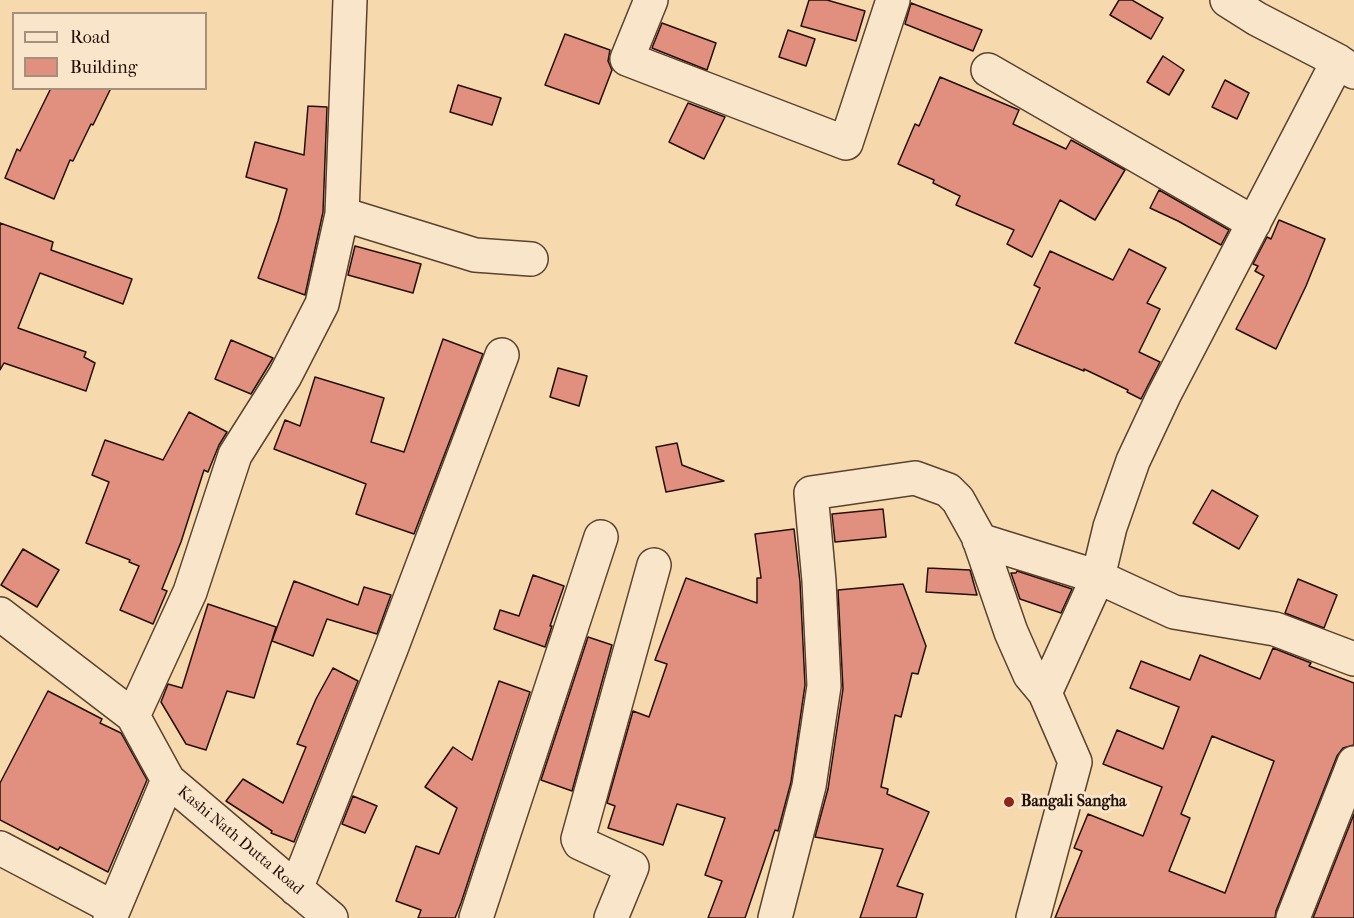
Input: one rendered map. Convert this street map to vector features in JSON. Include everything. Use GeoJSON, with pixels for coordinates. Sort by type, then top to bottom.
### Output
{"type":"FeatureCollection","features":[{"type":"Feature","properties":{"kind":"street"},"geometry":{"type":"LineString","coordinates":[[133,716],[190,592],[235,454],[285,376],[322,304],[342,214],[350,0]]}},
{"type":"Feature","properties":{"kind":"street"},"geometry":{"type":"LineString","coordinates":[[651,0],[627,59],[846,143],[893,0]]}},
{"type":"Feature","properties":{"kind":"street"},"geometry":{"type":"LineString","coordinates":[[1045,693],[1098,577],[1110,527],[1133,461],[1164,395],[1254,224],[1346,67],[1257,19],[1227,0]]}},
{"type":"Feature","properties":{"kind":"street"},"geometry":{"type":"LineString","coordinates":[[988,70],[1254,224]]}},
{"type":"Feature","properties":{"kind":"street"},"geometry":{"type":"LineString","coordinates":[[342,214],[475,255],[531,259]]}},
{"type":"Feature","properties":{"kind":"street"},"geometry":{"type":"LineString","coordinates":[[296,889],[395,638],[502,355]]}},
{"type":"Feature","properties":{"kind":"street"},"geometry":{"type":"LineString","coordinates":[[775,918],[808,786],[824,686],[819,581],[811,492],[915,478],[948,489],[958,500],[979,540],[1011,632],[1030,675],[1045,693],[1075,762],[1033,918]]}},
{"type":"Feature","properties":{"kind":"street"},"geometry":{"type":"LineString","coordinates":[[476,918],[601,537]]}},
{"type":"Feature","properties":{"kind":"street"},"geometry":{"type":"LineString","coordinates":[[979,540],[1098,577],[1174,612],[1275,629],[1354,659]]}},
{"type":"Feature","properties":{"kind":"street"},"geometry":{"type":"LineString","coordinates":[[611,918],[632,867],[580,843],[578,839],[654,566]]}},
{"type":"Feature","properties":{"kind":"street","name":"Kashi Nath Dutta Road"},"geometry":{"type":"LineString","coordinates":[[0,614],[133,716],[168,780],[331,918]]}},
{"type":"Feature","properties":{"kind":"street"},"geometry":{"type":"LineString","coordinates":[[1293,918],[1354,763]]}},
{"type":"Feature","properties":{"kind":"street"},"geometry":{"type":"LineString","coordinates":[[0,848],[112,913],[168,780]]}},
{"type":"Feature","properties":{"kind":"building"},"geometry":{"type":"Polygon","coordinates":[[[809,0],[827,0],[865,11],[856,41],[801,26],[809,0]]]}},
{"type":"Feature","properties":{"kind":"building"},"geometry":{"type":"Polygon","coordinates":[[[1119,0],[1132,0],[1163,18],[1151,39],[1110,15],[1119,0]]]}},
{"type":"Feature","properties":{"kind":"building"},"geometry":{"type":"Polygon","coordinates":[[[911,3],[982,30],[973,51],[905,24],[911,3]]]}},
{"type":"Feature","properties":{"kind":"building"},"geometry":{"type":"Polygon","coordinates":[[[662,23],[716,43],[707,70],[652,48],[662,23]]]}},
{"type":"Feature","properties":{"kind":"building"},"geometry":{"type":"Polygon","coordinates":[[[788,30],[815,39],[806,66],[779,57],[788,30]]]}},
{"type":"Feature","properties":{"kind":"building"},"geometry":{"type":"Polygon","coordinates":[[[565,34],[610,50],[608,61],[612,70],[599,104],[545,85],[565,34]]]}},
{"type":"Feature","properties":{"kind":"building"},"geometry":{"type":"Polygon","coordinates":[[[1163,56],[1184,70],[1169,95],[1147,82],[1163,56]]]}},
{"type":"Feature","properties":{"kind":"building"},"geometry":{"type":"Polygon","coordinates":[[[940,77],[1019,110],[1013,124],[1066,149],[1071,140],[1125,170],[1095,220],[1060,200],[1032,257],[1007,244],[1014,230],[956,205],[960,196],[933,183],[934,180],[898,164],[915,124],[919,126],[940,77]]]}},
{"type":"Feature","properties":{"kind":"building"},"geometry":{"type":"Polygon","coordinates":[[[1225,80],[1249,93],[1237,119],[1212,107],[1225,80]]]}},
{"type":"Feature","properties":{"kind":"building"},"geometry":{"type":"Polygon","coordinates":[[[458,85],[501,98],[492,125],[450,112],[458,85]]]}},
{"type":"Feature","properties":{"kind":"building"},"geometry":{"type":"Polygon","coordinates":[[[50,90],[110,90],[73,161],[70,160],[54,199],[5,178],[17,149],[20,151],[50,90]]]}},
{"type":"Feature","properties":{"kind":"building"},"geometry":{"type":"Polygon","coordinates":[[[688,103],[725,117],[704,159],[669,142],[688,103]]]}},
{"type":"Feature","properties":{"kind":"building"},"geometry":{"type":"Polygon","coordinates":[[[308,106],[327,107],[323,212],[305,295],[258,278],[287,189],[246,177],[255,142],[304,155],[308,106]]]}},
{"type":"Feature","properties":{"kind":"building"},"geometry":{"type":"Polygon","coordinates":[[[1159,190],[1229,230],[1221,245],[1150,208],[1159,190]]]}},
{"type":"Feature","properties":{"kind":"building"},"geometry":{"type":"Polygon","coordinates":[[[1279,220],[1325,239],[1276,349],[1236,329],[1264,276],[1255,271],[1258,266],[1253,264],[1267,237],[1271,239],[1279,220]]]}},
{"type":"Feature","properties":{"kind":"building"},"geometry":{"type":"Polygon","coordinates":[[[0,223],[53,242],[51,250],[132,279],[123,304],[40,273],[18,328],[86,352],[84,357],[95,363],[86,391],[4,363],[0,370],[0,223]]]}},
{"type":"Feature","properties":{"kind":"building"},"geometry":{"type":"Polygon","coordinates":[[[355,246],[421,264],[413,293],[348,275],[355,246]]]}},
{"type":"Feature","properties":{"kind":"building"},"geometry":{"type":"Polygon","coordinates":[[[1129,249],[1166,268],[1147,303],[1160,309],[1139,352],[1160,362],[1141,399],[1127,392],[1128,390],[1084,369],[1084,371],[1015,343],[1040,288],[1034,285],[1050,251],[1113,280],[1129,249]]]}},
{"type":"Feature","properties":{"kind":"building"},"geometry":{"type":"Polygon","coordinates":[[[443,339],[483,354],[414,534],[356,514],[366,484],[274,449],[285,420],[300,426],[315,377],[384,398],[371,442],[404,452],[443,339]]]}},
{"type":"Feature","properties":{"kind":"building"},"geometry":{"type":"Polygon","coordinates":[[[231,340],[273,358],[251,394],[215,379],[231,340]]]}},
{"type":"Feature","properties":{"kind":"building"},"geometry":{"type":"Polygon","coordinates":[[[558,368],[587,376],[579,406],[550,397],[558,368]]]}},
{"type":"Feature","properties":{"kind":"building"},"geometry":{"type":"Polygon","coordinates":[[[189,412],[227,432],[208,472],[204,470],[181,542],[162,589],[167,591],[153,624],[120,610],[139,566],[129,562],[130,560],[86,543],[109,482],[92,475],[105,440],[163,460],[189,412]]]}},
{"type":"Feature","properties":{"kind":"building"},"geometry":{"type":"Polygon","coordinates":[[[677,443],[682,465],[724,481],[666,492],[656,447],[677,443]]]}},
{"type":"Feature","properties":{"kind":"building"},"geometry":{"type":"Polygon","coordinates":[[[1212,490],[1258,516],[1239,549],[1193,523],[1212,490]]]}},
{"type":"Feature","properties":{"kind":"building"},"geometry":{"type":"Polygon","coordinates":[[[883,509],[886,537],[835,542],[832,514],[883,509]]]}},
{"type":"Feature","properties":{"kind":"building"},"geometry":{"type":"Polygon","coordinates":[[[794,529],[800,582],[805,685],[791,782],[778,831],[775,830],[745,918],[708,918],[722,881],[705,875],[725,818],[677,804],[663,845],[608,828],[615,806],[607,803],[633,711],[649,717],[667,664],[655,660],[686,578],[757,603],[757,578],[761,578],[755,534],[794,529]]]}},
{"type":"Feature","properties":{"kind":"building"},"geometry":{"type":"Polygon","coordinates":[[[23,549],[59,570],[37,607],[1,585],[23,549]]]}},
{"type":"Feature","properties":{"kind":"building"},"geometry":{"type":"Polygon","coordinates":[[[928,568],[970,570],[977,595],[926,592],[928,568]]]}},
{"type":"Feature","properties":{"kind":"building"},"geometry":{"type":"Polygon","coordinates":[[[1017,571],[1072,589],[1061,613],[1020,599],[1011,573],[1017,571]]]}},
{"type":"Feature","properties":{"kind":"building"},"geometry":{"type":"Polygon","coordinates":[[[533,575],[564,586],[545,647],[494,629],[500,610],[519,616],[533,575]]]}},
{"type":"Feature","properties":{"kind":"building"},"geometry":{"type":"Polygon","coordinates":[[[1298,579],[1337,595],[1324,628],[1285,613],[1298,579]]]}},
{"type":"Feature","properties":{"kind":"building"},"geometry":{"type":"Polygon","coordinates":[[[294,581],[358,605],[364,587],[391,595],[377,634],[327,619],[313,656],[272,641],[294,581]]]}},
{"type":"Feature","properties":{"kind":"building"},"geometry":{"type":"Polygon","coordinates":[[[903,584],[926,646],[918,674],[912,673],[901,717],[895,715],[881,787],[888,789],[887,794],[929,812],[897,886],[923,894],[916,918],[860,918],[883,849],[815,837],[828,789],[843,689],[838,590],[903,584]]]}},
{"type":"Feature","properties":{"kind":"building"},"geometry":{"type":"Polygon","coordinates":[[[208,604],[276,627],[254,698],[227,691],[206,750],[186,744],[161,702],[168,684],[182,688],[208,604]]]}},
{"type":"Feature","properties":{"kind":"building"},"geometry":{"type":"Polygon","coordinates":[[[588,637],[612,645],[572,791],[541,780],[588,637]]]}},
{"type":"Feature","properties":{"kind":"building"},"geometry":{"type":"Polygon","coordinates":[[[1273,648],[1311,663],[1309,666],[1354,683],[1354,745],[1343,748],[1337,756],[1275,918],[1055,918],[1082,851],[1074,848],[1088,814],[1143,836],[1162,787],[1103,764],[1117,730],[1163,749],[1179,707],[1130,688],[1141,661],[1190,680],[1200,655],[1260,679],[1273,648]],[[1212,736],[1181,814],[1190,818],[1169,871],[1225,893],[1274,761],[1212,736]]]}},
{"type":"Feature","properties":{"kind":"building"},"geometry":{"type":"Polygon","coordinates":[[[333,668],[358,681],[294,842],[271,833],[272,831],[226,801],[243,779],[283,803],[306,747],[297,744],[316,699],[333,668]]]}},
{"type":"Feature","properties":{"kind":"building"},"geometry":{"type":"Polygon","coordinates":[[[499,681],[530,692],[461,903],[455,918],[418,918],[421,910],[396,901],[416,846],[439,854],[457,808],[425,787],[453,747],[472,760],[499,681]]]}},
{"type":"Feature","properties":{"kind":"building"},"geometry":{"type":"Polygon","coordinates":[[[48,691],[102,719],[100,723],[121,733],[147,780],[108,872],[60,847],[58,850],[0,820],[0,783],[48,691]]]}},
{"type":"Feature","properties":{"kind":"building"},"geometry":{"type":"Polygon","coordinates":[[[353,796],[377,806],[365,833],[342,824],[353,796]]]}},
{"type":"Feature","properties":{"kind":"building"},"geometry":{"type":"Polygon","coordinates":[[[1354,814],[1354,918],[1313,918],[1354,814]]]}},
{"type":"Feature","properties":{"kind":"place","name":"Bangali Sangha"},"geometry":{"type":"Point","coordinates":[1009,802]}}]}
